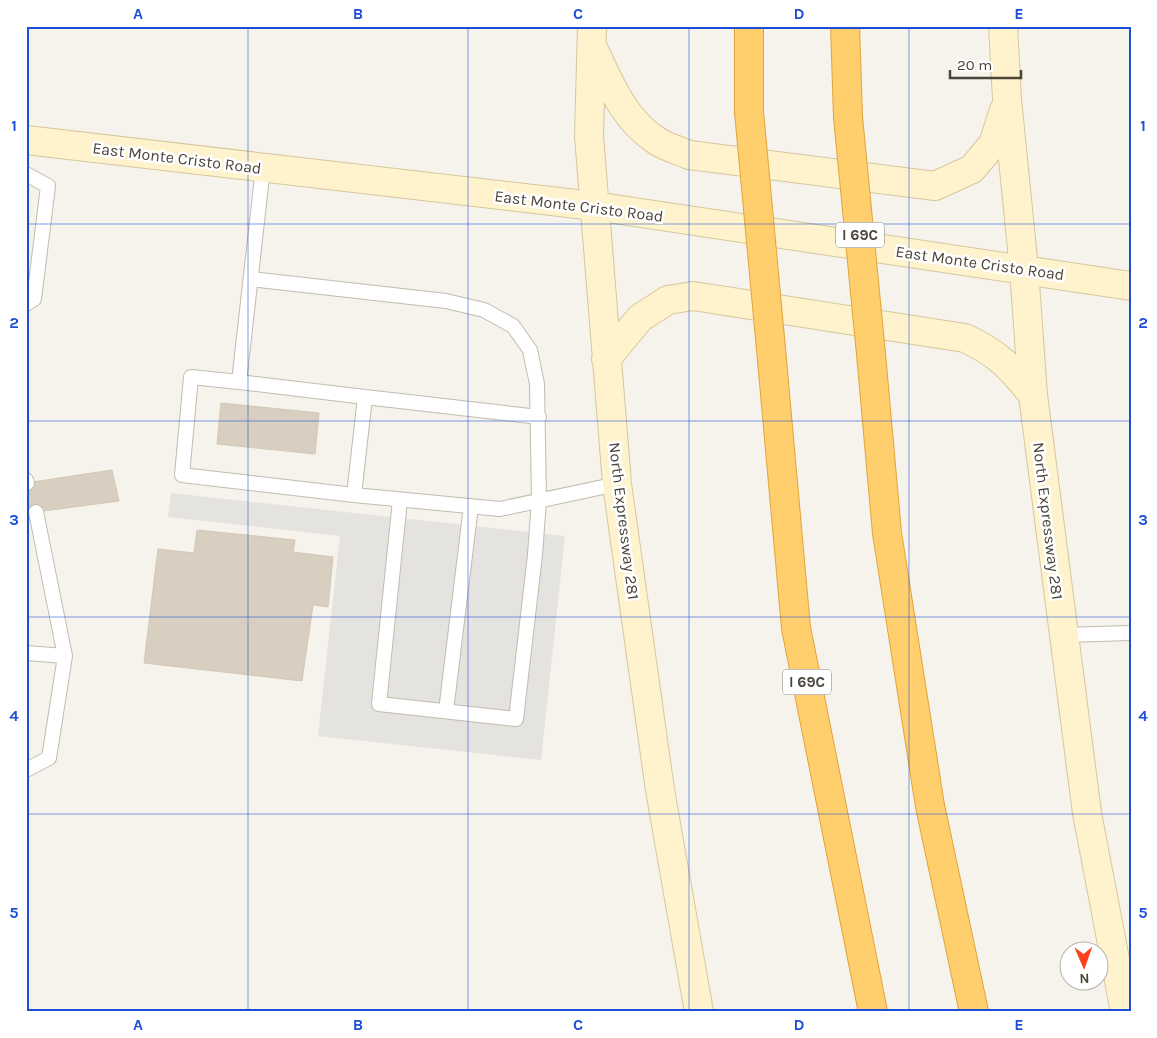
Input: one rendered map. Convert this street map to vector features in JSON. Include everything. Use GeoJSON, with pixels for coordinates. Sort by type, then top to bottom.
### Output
{"type":"FeatureCollection","features":[{"type":"Feature","properties":{"kind":"highway","name":"I 69C"},"geometry":{"type":"LineString","coordinates":[[749,26],[749,112],[796,628],[873,1012]]}},
{"type":"Feature","properties":{"kind":"highway","name":"I 69C"},"geometry":{"type":"LineString","coordinates":[[845,26],[848,117],[890,553],[930,806],[974,1012]]}},
{"type":"Feature","properties":{"kind":"main road","name":"North Expressway 281"},"geometry":{"type":"LineString","coordinates":[[1003,26],[1007,100],[1024,269],[1033,395],[1087,813],[1125,1012]]}},
{"type":"Feature","properties":{"kind":"main road","name":"North Expressway 281"},"geometry":{"type":"LineString","coordinates":[[592,35],[589,136],[617,484],[660,790],[698,1012]]}},
{"type":"Feature","properties":{"kind":"main road"},"geometry":{"type":"LineString","coordinates":[[592,35],[614,93],[630,118],[657,141],[689,155],[935,186],[972,169],[994,144],[1007,100]]}},
{"type":"Feature","properties":{"kind":"main road","name":"East Monte Cristo Road"},"geometry":{"type":"LineString","coordinates":[[26,140],[594,206],[1131,286]]}},
{"type":"Feature","properties":{"kind":"main road"},"geometry":{"type":"LineString","coordinates":[[606,359],[640,318],[668,300],[693,296],[965,338],[987,348],[1006,363],[1033,395]]}},
{"type":"Feature","properties":{"kind":"lane"},"geometry":{"type":"LineString","coordinates":[[239,382],[264,168]]}},
{"type":"Feature","properties":{"kind":"lane"},"geometry":{"type":"LineString","coordinates":[[26,174],[48,186],[34,299],[26,304]]}},
{"type":"Feature","properties":{"kind":"lane"},"geometry":{"type":"LineString","coordinates":[[251,278],[446,301],[484,310],[513,326],[530,350],[537,384],[539,417],[539,500],[535,555],[516,720],[379,704],[400,500]]}},
{"type":"Feature","properties":{"kind":"lane"},"geometry":{"type":"LineString","coordinates":[[539,417],[191,377],[182,475],[354,496],[500,509],[617,484]]}},
{"type":"Feature","properties":{"kind":"lane"},"geometry":{"type":"LineString","coordinates":[[354,496],[365,397]]}},
{"type":"Feature","properties":{"kind":"lane"},"geometry":{"type":"LineString","coordinates":[[446,711],[471,506]]}},
{"type":"Feature","properties":{"kind":"lane"},"geometry":{"type":"LineString","coordinates":[[26,770],[49,758],[65,656],[36,512]]}},
{"type":"Feature","properties":{"kind":"lane"},"geometry":{"type":"LineString","coordinates":[[1063,634],[1131,633]]}},
{"type":"Feature","properties":{"kind":"lane"},"geometry":{"type":"LineString","coordinates":[[26,653],[65,656]]}},
{"type":"Feature","properties":{"kind":"shaded area"},"geometry":{"type":"Polygon","coordinates":[[[171,493],[565,536],[541,760],[318,736],[340,536],[168,517],[171,493]]]}},
{"type":"Feature","properties":{"kind":"building"},"geometry":{"type":"Polygon","coordinates":[[[221,403],[319,413],[315,454],[217,444],[221,403]]]}},
{"type":"Feature","properties":{"kind":"building"},"geometry":{"type":"Polygon","coordinates":[[[112,470],[119,501],[36,512],[26,516],[26,483],[112,470]]]}},
{"type":"Feature","properties":{"kind":"building"},"geometry":{"type":"Polygon","coordinates":[[[197,530],[295,540],[293,552],[333,557],[328,607],[313,605],[302,681],[144,663],[158,549],[194,553],[197,530]]]}}]}
